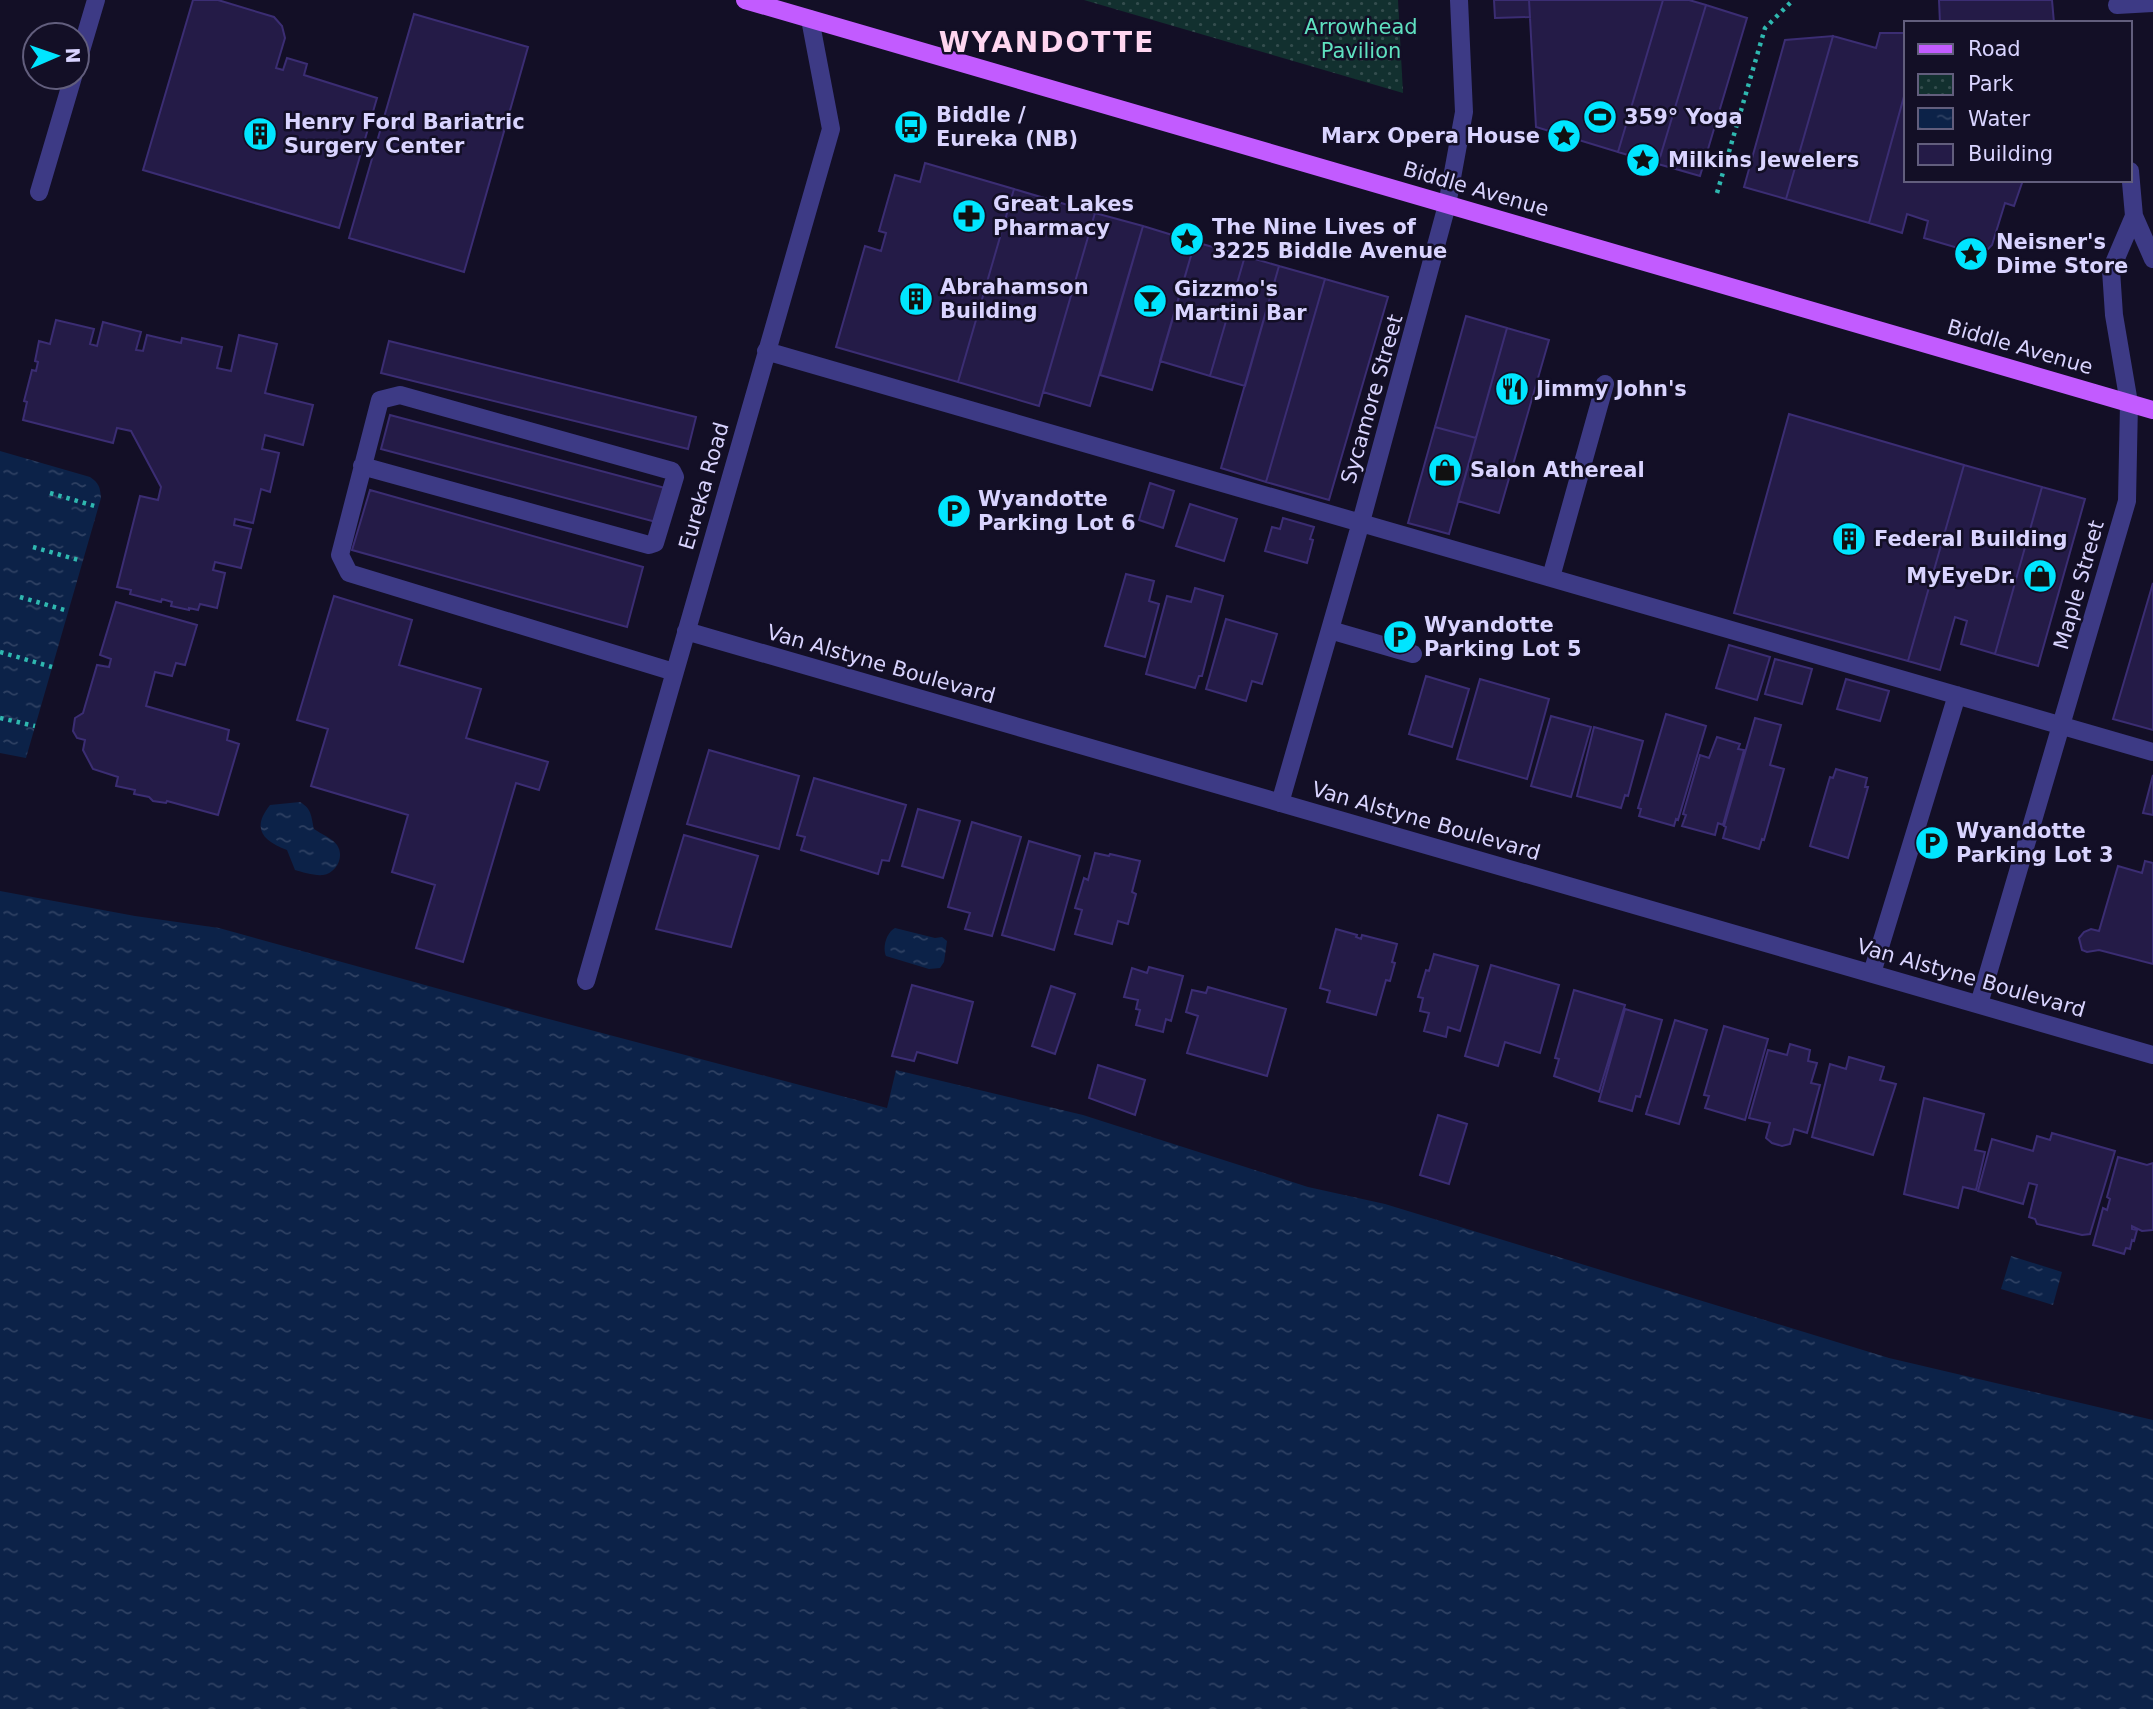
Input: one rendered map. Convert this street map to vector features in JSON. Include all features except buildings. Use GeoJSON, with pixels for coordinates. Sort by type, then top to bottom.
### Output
{"type":"FeatureCollection","features":[{"type":"Feature","properties":{"kind":"main road","name":"Biddle Avenue"},"geometry":{"type":"LineString","coordinates":[[745,0],[2153,410]]}},
{"type":"Feature","properties":{"kind":"main road","name":"Eureka Road"},"geometry":{"type":"LineString","coordinates":[[806,0],[810,19]]}},
{"type":"Feature","properties":{"kind":"street"},"geometry":{"type":"LineString","coordinates":[[90,21],[96,0]]}},
{"type":"Feature","properties":{"kind":"street","name":"Sycamore Street"},"geometry":{"type":"LineString","coordinates":[[1280,803],[1361,522],[1447,205],[1464,112],[1459,0]]}},
{"type":"Feature","properties":{"kind":"street"},"geometry":{"type":"LineString","coordinates":[[2117,9],[2153,3]]}},
{"type":"Feature","properties":{"kind":"street","name":"Eureka Road"},"geometry":{"type":"LineString","coordinates":[[586,981],[831,129],[810,19]]}},
{"type":"Feature","properties":{"kind":"street"},"geometry":{"type":"LineString","coordinates":[[39,192],[69,91]]}},
{"type":"Feature","properties":{"kind":"street","name":"Maple Street"},"geometry":{"type":"LineString","coordinates":[[1979,1004],[2063,726],[2127,501],[2129,403],[2114,315],[2110,270],[2134,216],[2131,182]]}},
{"type":"Feature","properties":{"kind":"street"},"geometry":{"type":"LineString","coordinates":[[2134,216],[2153,259]]}},
{"type":"Feature","properties":{"kind":"street"},"geometry":{"type":"LineString","coordinates":[[766,351],[2153,752]]}},
{"type":"Feature","properties":{"kind":"street"},"geometry":{"type":"LineString","coordinates":[[1550,577],[1605,384]]}},
{"type":"Feature","properties":{"kind":"street"},"geometry":{"type":"LineString","coordinates":[[362,467],[649,545],[655,543],[675,477],[672,471],[400,395],[380,400],[362,467],[340,555],[349,573],[674,671]]}},
{"type":"Feature","properties":{"kind":"street"},"geometry":{"type":"LineString","coordinates":[[1330,630],[1413,654]]}},
{"type":"Feature","properties":{"kind":"street","name":"Van Alstyne Boulevard"},"geometry":{"type":"LineString","coordinates":[[686,631],[2153,1055]]}},
{"type":"Feature","properties":{"kind":"street"},"geometry":{"type":"LineString","coordinates":[[1872,973],[1957,695]]}},
{"type":"Feature","properties":{"kind":"path"},"geometry":{"type":"LineString","coordinates":[[1717,194],[1765,28],[1793,0]]}},
{"type":"Feature","properties":{"kind":"path"},"geometry":{"type":"LineString","coordinates":[[50,493],[98,508]]}},
{"type":"Feature","properties":{"kind":"path"},"geometry":{"type":"LineString","coordinates":[[33,547],[82,561]]}},
{"type":"Feature","properties":{"kind":"path"},"geometry":{"type":"LineString","coordinates":[[20,597],[68,611]]}},
{"type":"Feature","properties":{"kind":"path"},"geometry":{"type":"LineString","coordinates":[[0,652],[52,667]]}},
{"type":"Feature","properties":{"kind":"path"},"geometry":{"type":"LineString","coordinates":[[0,718],[35,726]]}},
{"type":"Feature","properties":{"kind":"green space","name":"Arrowhead Pavilion"},"geometry":{"type":"Polygon","coordinates":[[[1084,0],[1398,0],[1403,93],[1084,0]]]}},
{"type":"Feature","properties":{"kind":"water"},"geometry":{"type":"Polygon","coordinates":[[[0,451],[90,477],[99,486],[101,498],[26,758],[0,753],[0,451]]]}},
{"type":"Feature","properties":{"kind":"water"},"geometry":{"type":"Polygon","coordinates":[[[300,802],[309,810],[314,829],[332,840],[339,850],[338,864],[328,874],[316,875],[295,870],[287,850],[272,843],[262,833],[261,821],[270,805],[300,802]]]}},
{"type":"Feature","properties":{"kind":"water"},"geometry":{"type":"Polygon","coordinates":[[[0,891],[135,916],[219,928],[526,1013],[887,1108],[896,1070],[1083,1115],[1308,1187],[1385,1204],[1889,1358],[2153,1420],[2153,1709],[0,1709],[0,891]]]}},
{"type":"Feature","properties":{"kind":"water"},"geometry":{"type":"Polygon","coordinates":[[[895,928],[935,938],[942,937],[947,941],[944,962],[940,968],[929,969],[886,956],[886,940],[895,928]]]}},
{"type":"Feature","properties":{"kind":"water"},"geometry":{"type":"Polygon","coordinates":[[[2011,1256],[2062,1272],[2053,1305],[2001,1289],[2011,1256]]]}},
{"type":"Feature","properties":{"kind":"place","name":"359° Yoga"},"geometry":{"type":"Point","coordinates":[1600,117]}},
{"type":"Feature","properties":{"kind":"place","name":"Biddle / Eureka (NB)"},"geometry":{"type":"Point","coordinates":[911,127]}},
{"type":"Feature","properties":{"kind":"place","name":"Henry Ford Bariatric Surgery Center"},"geometry":{"type":"Point","coordinates":[260,134]}},
{"type":"Feature","properties":{"kind":"place","name":"Marx Opera House"},"geometry":{"type":"Point","coordinates":[1564,136]}},
{"type":"Feature","properties":{"kind":"place","name":"Milkins Jewelers"},"geometry":{"type":"Point","coordinates":[1643,160]}},
{"type":"Feature","properties":{"kind":"place","name":"Great Lakes Pharmacy"},"geometry":{"type":"Point","coordinates":[969,216]}},
{"type":"Feature","properties":{"kind":"place","name":"The Nine Lives of 3225 Biddle Avenue"},"geometry":{"type":"Point","coordinates":[1187,239]}},
{"type":"Feature","properties":{"kind":"place","name":"Neisner's Dime Store"},"geometry":{"type":"Point","coordinates":[1971,254]}},
{"type":"Feature","properties":{"kind":"place","name":"Abrahamson Building"},"geometry":{"type":"Point","coordinates":[916,299]}},
{"type":"Feature","properties":{"kind":"place","name":"Gizzmo's Martini Bar"},"geometry":{"type":"Point","coordinates":[1150,301]}},
{"type":"Feature","properties":{"kind":"place","name":"Jimmy John's"},"geometry":{"type":"Point","coordinates":[1512,389]}},
{"type":"Feature","properties":{"kind":"place","name":"Salon Athereal"},"geometry":{"type":"Point","coordinates":[1445,470]}},
{"type":"Feature","properties":{"kind":"place","name":"Wyandotte Parking Lot 6"},"geometry":{"type":"Point","coordinates":[954,511]}},
{"type":"Feature","properties":{"kind":"place","name":"Federal Building"},"geometry":{"type":"Point","coordinates":[1849,539]}},
{"type":"Feature","properties":{"kind":"place","name":"MyEyeDr."},"geometry":{"type":"Point","coordinates":[2040,576]}},
{"type":"Feature","properties":{"kind":"place","name":"Wyandotte Parking Lot 5"},"geometry":{"type":"Point","coordinates":[1400,637]}},
{"type":"Feature","properties":{"kind":"place","name":"Wyandotte Parking Lot 3"},"geometry":{"type":"Point","coordinates":[1932,843]}},
{"type":"Feature","properties":{"kind":"district","name":"WYANDOTTE"},"geometry":{"type":"Point","coordinates":[1047,42]}}]}
